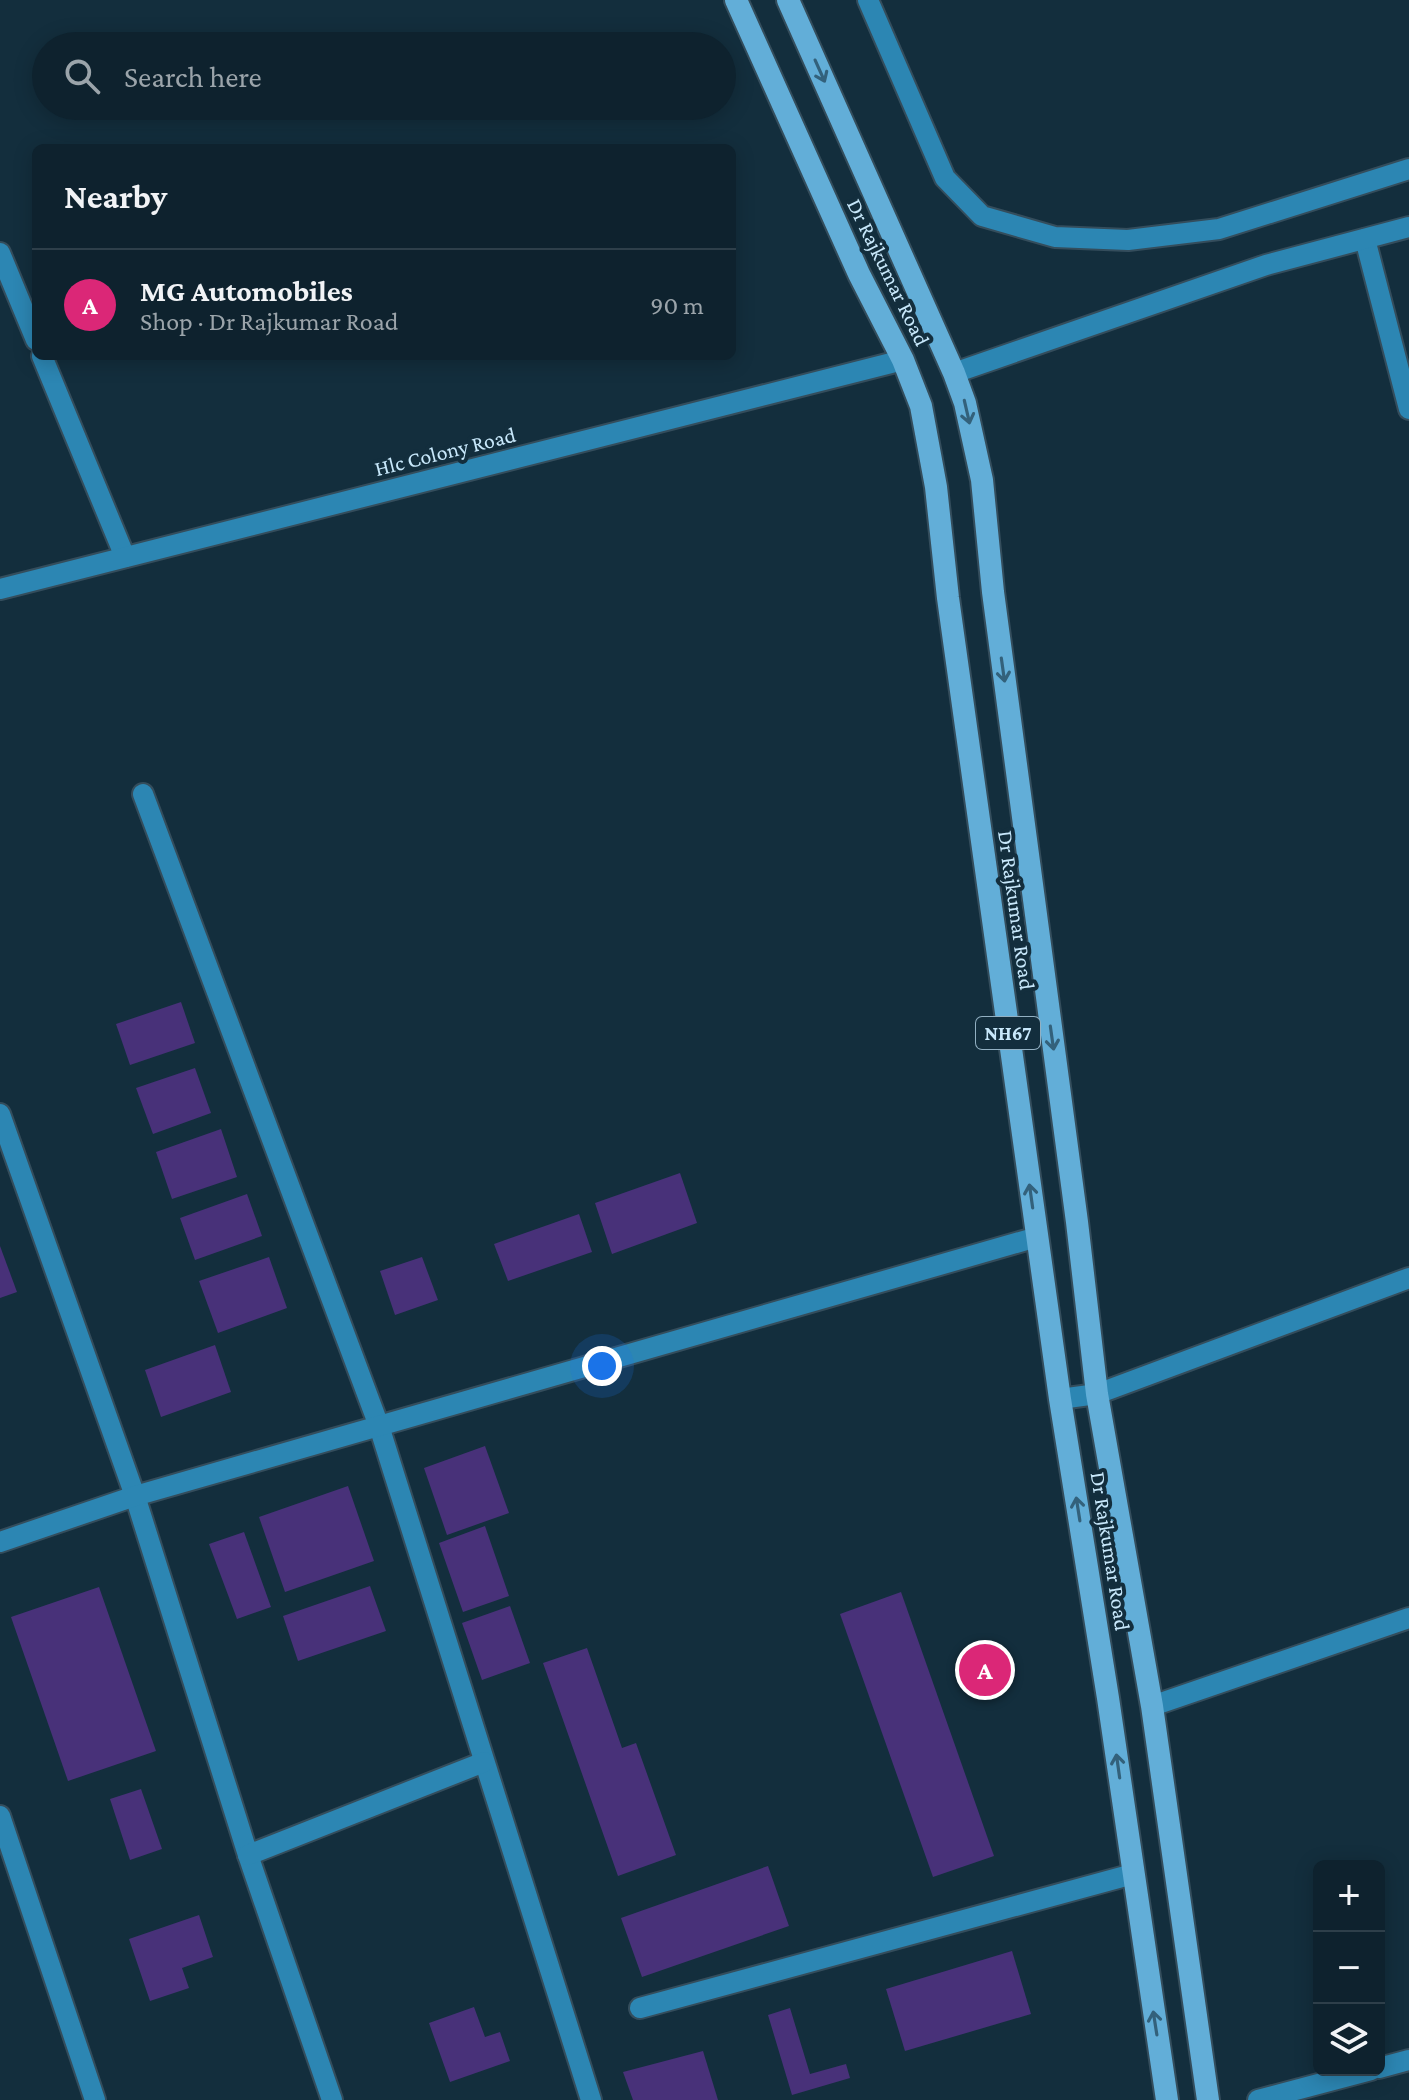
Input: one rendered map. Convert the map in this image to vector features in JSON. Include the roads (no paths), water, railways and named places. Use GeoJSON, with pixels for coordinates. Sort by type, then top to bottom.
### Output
{"type":"FeatureCollection","features":[{"type":"Feature","properties":{"kind":"highway","name":"Dr Rajkumar Road"},"geometry":{"type":"LineString","coordinates":[[736,0],[859,274],[903,360],[921,406],[936,487],[948,598],[1060,1399],[1106,1683],[1167,2100]]}},
{"type":"Feature","properties":{"kind":"highway","name":"Dr Rajkumar Road"},"geometry":{"type":"LineString","coordinates":[[788,0],[954,373],[965,403],[982,480],[993,592],[1097,1394],[1152,1706],[1208,2100]]}},
{"type":"Feature","properties":{"kind":"street"},"geometry":{"type":"LineString","coordinates":[[868,0],[945,178],[982,216],[1055,237],[1128,240],[1219,229],[1409,169]]}},
{"type":"Feature","properties":{"kind":"street"},"geometry":{"type":"LineString","coordinates":[[954,373],[1266,265],[1409,227]]}},
{"type":"Feature","properties":{"kind":"street"},"geometry":{"type":"LineString","coordinates":[[1365,239],[1409,409]]}},
{"type":"Feature","properties":{"kind":"street"},"geometry":{"type":"LineString","coordinates":[[0,253],[32,330]]}},
{"type":"Feature","properties":{"kind":"street"},"geometry":{"type":"LineString","coordinates":[[44,360],[125,557]]}},
{"type":"Feature","properties":{"kind":"street","name":"Hlc Colony Road"},"geometry":{"type":"LineString","coordinates":[[0,589],[903,360]]}},
{"type":"Feature","properties":{"kind":"street"},"geometry":{"type":"LineString","coordinates":[[143,794],[379,1426],[591,2100]]}},
{"type":"Feature","properties":{"kind":"street"},"geometry":{"type":"LineString","coordinates":[[0,1114],[135,1496],[248,1855],[332,2100]]}},
{"type":"Feature","properties":{"kind":"street"},"geometry":{"type":"LineString","coordinates":[[0,1542],[135,1496],[1037,1237]]}},
{"type":"Feature","properties":{"kind":"street"},"geometry":{"type":"LineString","coordinates":[[1060,1399],[1097,1394],[1409,1278]]}},
{"type":"Feature","properties":{"kind":"street"},"geometry":{"type":"LineString","coordinates":[[1152,1706],[1409,1618]]}},
{"type":"Feature","properties":{"kind":"street"},"geometry":{"type":"LineString","coordinates":[[248,1855],[484,1762]]}},
{"type":"Feature","properties":{"kind":"street"},"geometry":{"type":"LineString","coordinates":[[0,1816],[95,2100]]}},
{"type":"Feature","properties":{"kind":"street"},"geometry":{"type":"LineString","coordinates":[[640,2008],[1133,1874]]}},
{"type":"Feature","properties":{"kind":"street"},"geometry":{"type":"LineString","coordinates":[[1385,2066],[1409,2060]]}},
{"type":"Feature","properties":{"kind":"street"},"geometry":{"type":"LineString","coordinates":[[1258,2100],[1348,2076]]}},
{"type":"Feature","properties":{"kind":"place","name":"MG Automobiles"},"geometry":{"type":"Point","coordinates":[985,1670]}}]}
